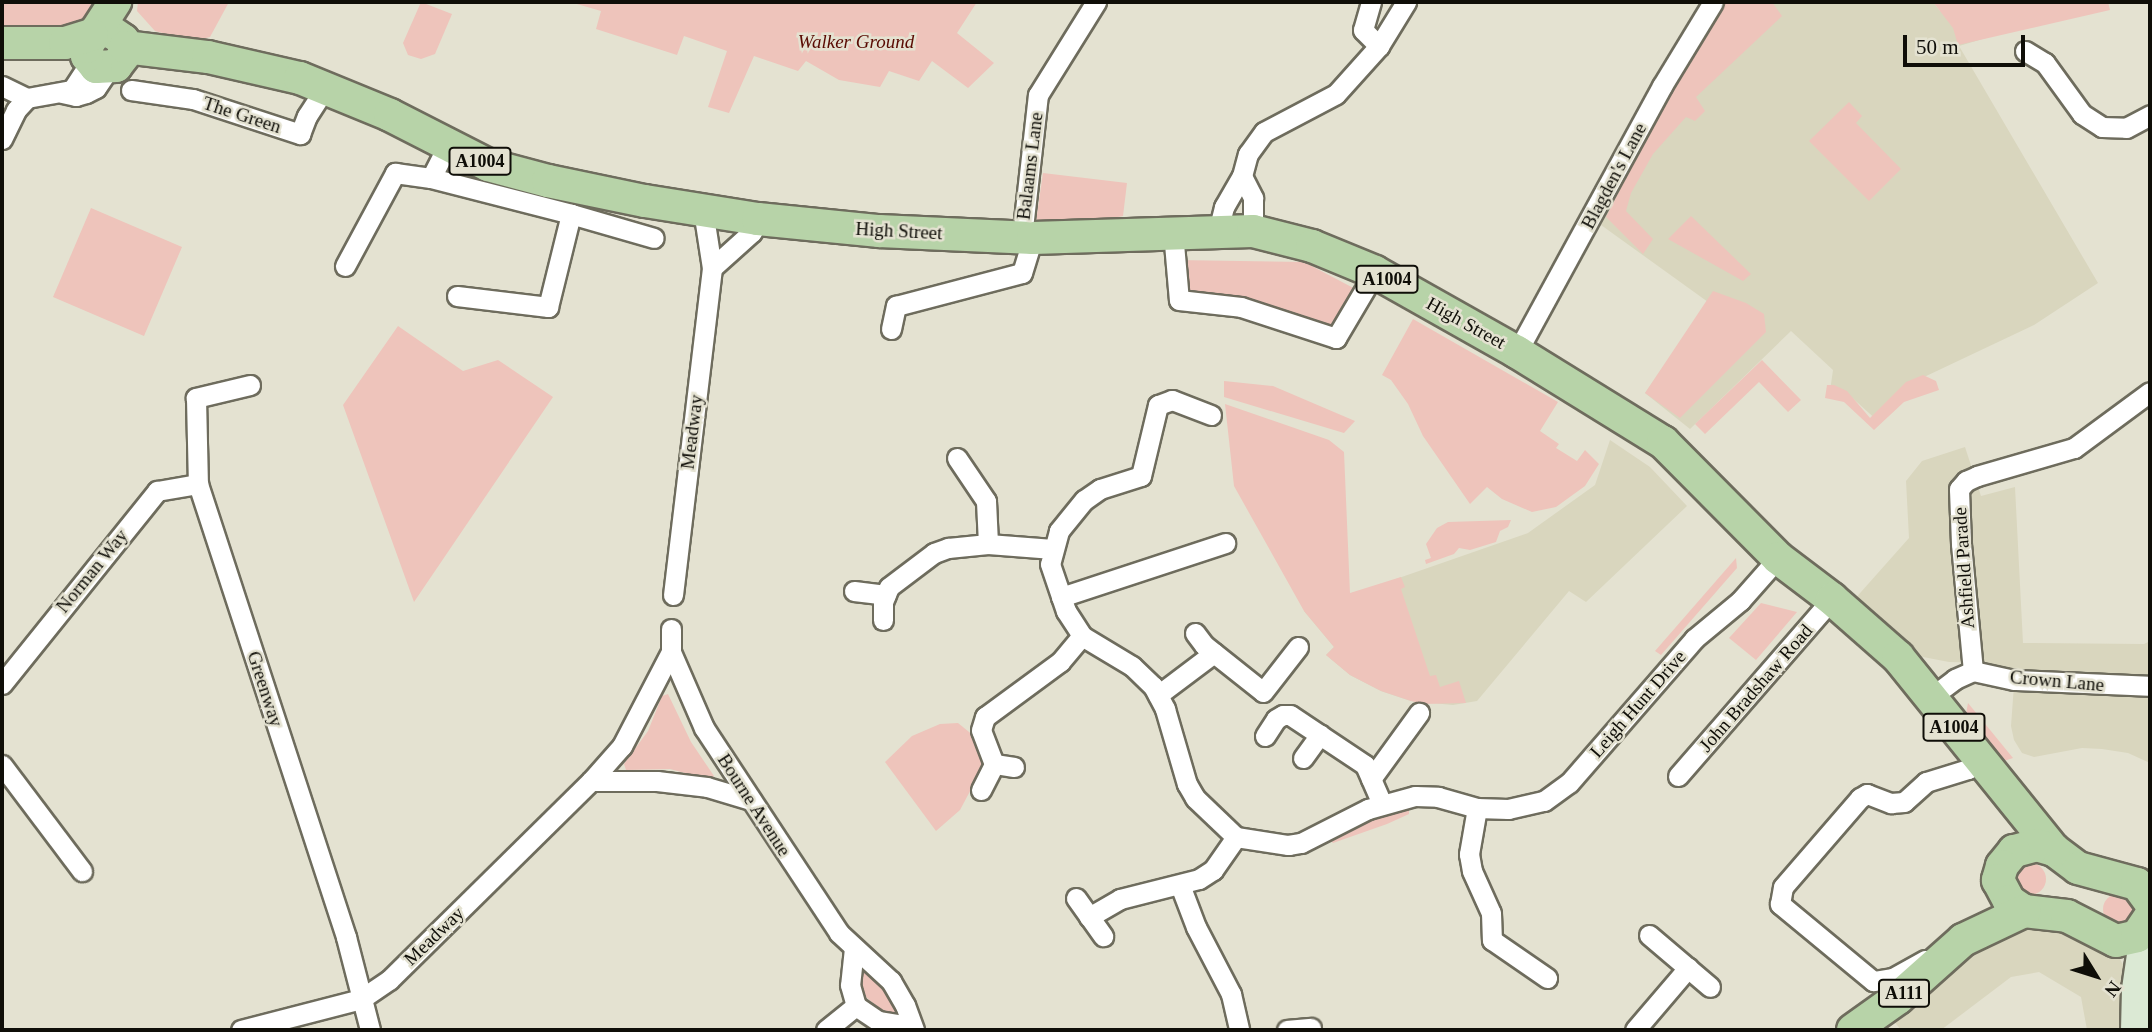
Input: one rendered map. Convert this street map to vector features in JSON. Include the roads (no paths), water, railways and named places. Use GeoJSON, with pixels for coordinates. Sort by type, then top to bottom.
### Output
{"type":"FeatureCollection","features":[{"type":"Feature","properties":{"kind":"main road"},"geometry":{"type":"LineString","coordinates":[[109,53],[115,2]]}},
{"type":"Feature","properties":{"kind":"main road"},"geometry":{"type":"LineString","coordinates":[[109,53],[126,14],[125,2]]}},
{"type":"Feature","properties":{"kind":"main road","name":"A1004"},"geometry":{"type":"LineString","coordinates":[[2,43],[65,43],[109,53],[208,57],[273,71],[326,87],[390,115],[488,165],[608,209],[703,210],[758,219]]}},
{"type":"Feature","properties":{"kind":"main road"},"geometry":{"type":"LineString","coordinates":[[2,55],[109,53]]}},
{"type":"Feature","properties":{"kind":"main road","name":"High Street"},"geometry":{"type":"LineString","coordinates":[[758,219],[879,231],[1027,238],[1252,231],[1312,246],[1375,272],[1517,352],[1663,442],[1777,558],[1832,599],[1892,651],[2054,850]]}},
{"type":"Feature","properties":{"kind":"main road"},"geometry":{"type":"LineString","coordinates":[[2011,797],[2000,873],[2009,901],[2024,911],[2067,916],[2116,941],[2137,936],[2149,915],[2137,884],[2078,868],[2054,850]]}},
{"type":"Feature","properties":{"kind":"main road","name":"A111"},"geometry":{"type":"LineString","coordinates":[[1957,945],[2014,851],[2037,845],[2054,850]]}},
{"type":"Feature","properties":{"kind":"main road"},"geometry":{"type":"LineString","coordinates":[[2119,878],[2150,869]]}},
{"type":"Feature","properties":{"kind":"main road","name":"A111"},"geometry":{"type":"LineString","coordinates":[[1853,1030],[1898,998],[1957,945],[2024,911]]}},
{"type":"Feature","properties":{"kind":"street","name":"Balaams Lane"},"geometry":{"type":"LineString","coordinates":[[891,329],[896,306],[1022,273],[1038,95],[1096,2]]}},
{"type":"Feature","properties":{"kind":"street"},"geometry":{"type":"LineString","coordinates":[[1371,2],[1363,30],[1379,46]]}},
{"type":"Feature","properties":{"kind":"street"},"geometry":{"type":"LineString","coordinates":[[1218,232],[1224,207],[1242,176],[1248,154],[1264,132],[1336,94],[1379,46],[1406,2]]}},
{"type":"Feature","properties":{"kind":"street","name":"Blagden's Lane"},"geometry":{"type":"LineString","coordinates":[[1517,352],[1592,220],[1662,86],[1713,2]]}},
{"type":"Feature","properties":{"kind":"street"},"geometry":{"type":"LineString","coordinates":[[2025,51],[2045,62],[2082,114],[2102,127],[2126,128],[2150,115]]}},
{"type":"Feature","properties":{"kind":"street","name":"The Green"},"geometry":{"type":"LineString","coordinates":[[109,53],[193,99],[300,134],[307,116],[326,87]]}},
{"type":"Feature","properties":{"kind":"street"},"geometry":{"type":"LineString","coordinates":[[2,86],[27,98],[61,93],[75,88],[109,53]]}},
{"type":"Feature","properties":{"kind":"street"},"geometry":{"type":"LineString","coordinates":[[2,139],[16,110],[27,98]]}},
{"type":"Feature","properties":{"kind":"street"},"geometry":{"type":"LineString","coordinates":[[430,178],[448,145]]}},
{"type":"Feature","properties":{"kind":"street"},"geometry":{"type":"LineString","coordinates":[[345,265],[395,173],[430,178],[571,214],[608,209],[654,238]]}},
{"type":"Feature","properties":{"kind":"street"},"geometry":{"type":"LineString","coordinates":[[1242,176],[1252,198],[1252,231]]}},
{"type":"Feature","properties":{"kind":"street","name":"Meadway"},"geometry":{"type":"LineString","coordinates":[[673,595],[712,268],[703,210]]}},
{"type":"Feature","properties":{"kind":"street"},"geometry":{"type":"LineString","coordinates":[[457,296],[548,307],[571,214]]}},
{"type":"Feature","properties":{"kind":"street"},"geometry":{"type":"LineString","coordinates":[[712,268],[752,232],[758,219]]}},
{"type":"Feature","properties":{"kind":"street"},"geometry":{"type":"LineString","coordinates":[[1173,232],[1179,300],[1241,307],[1336,338],[1375,272]]}},
{"type":"Feature","properties":{"kind":"street","name":"Greenway"},"geometry":{"type":"LineString","coordinates":[[250,385],[196,398],[198,484],[342,923],[370,1030]]}},
{"type":"Feature","properties":{"kind":"street","name":"Ashfield Parade"},"geometry":{"type":"LineString","coordinates":[[1973,671],[1959,489],[1965,481],[1977,476],[2074,448],[2150,392]]}},
{"type":"Feature","properties":{"kind":"street"},"geometry":{"type":"LineString","coordinates":[[1089,917],[1120,899],[1199,879],[1213,870],[1236,837],[1195,798],[1158,695],[1132,666],[1082,636],[1061,597],[1050,564],[1059,531],[1084,500],[1100,489],[1141,476],[1158,405],[1172,400],[1211,415]]}},
{"type":"Feature","properties":{"kind":"street"},"geometry":{"type":"LineString","coordinates":[[957,458],[986,501],[988,544]]}},
{"type":"Feature","properties":{"kind":"street","name":"Norman Way"},"geometry":{"type":"LineString","coordinates":[[2,684],[157,491],[198,484]]}},
{"type":"Feature","properties":{"kind":"street"},"geometry":{"type":"LineString","coordinates":[[1061,597],[1225,543]]}},
{"type":"Feature","properties":{"kind":"street"},"geometry":{"type":"LineString","coordinates":[[883,620],[886,595],[895,581],[934,553],[948,548],[988,544],[1053,549]]}},
{"type":"Feature","properties":{"kind":"street","name":"Leigh Hunt Drive"},"geometry":{"type":"LineString","coordinates":[[1236,837],[1288,845],[1301,843],[1382,804],[1415,796],[1438,797],[1477,808],[1508,809],[1544,801],[1569,783],[1695,639],[1740,601],[1777,558]]}},
{"type":"Feature","properties":{"kind":"street"},"geometry":{"type":"LineString","coordinates":[[854,591],[886,595]]}},
{"type":"Feature","properties":{"kind":"street","name":"John Bradshaw Road"},"geometry":{"type":"LineString","coordinates":[[1678,776],[1832,599]]}},
{"type":"Feature","properties":{"kind":"street","name":"Meadway"},"geometry":{"type":"LineString","coordinates":[[241,1030],[361,999],[389,979],[591,781],[622,746],[671,652],[671,629]]}},
{"type":"Feature","properties":{"kind":"street"},"geometry":{"type":"LineString","coordinates":[[1195,633],[1214,653],[1263,692],[1298,648]]}},
{"type":"Feature","properties":{"kind":"street"},"geometry":{"type":"LineString","coordinates":[[981,790],[993,764],[981,730],[985,718],[1054,667],[1082,636]]}},
{"type":"Feature","properties":{"kind":"street","name":"Bourne Avenue"},"geometry":{"type":"LineString","coordinates":[[671,652],[704,728],[839,933],[891,981],[905,1004],[913,1028],[878,1021],[856,1006]]}},
{"type":"Feature","properties":{"kind":"street"},"geometry":{"type":"LineString","coordinates":[[1158,695],[1214,653]]}},
{"type":"Feature","properties":{"kind":"street"},"geometry":{"type":"LineString","coordinates":[[1930,698],[1955,679],[1973,671]]}},
{"type":"Feature","properties":{"kind":"street","name":"Crown Lane"},"geometry":{"type":"LineString","coordinates":[[1973,671],[2014,680],[2092,686],[2150,686]]}},
{"type":"Feature","properties":{"kind":"street"},"geometry":{"type":"LineString","coordinates":[[1371,779],[1419,713]]}},
{"type":"Feature","properties":{"kind":"street"},"geometry":{"type":"LineString","coordinates":[[1265,736],[1283,715],[1290,715],[1365,765],[1382,804]]}},
{"type":"Feature","properties":{"kind":"street"},"geometry":{"type":"LineString","coordinates":[[1303,758],[1320,735]]}},
{"type":"Feature","properties":{"kind":"street"},"geometry":{"type":"LineString","coordinates":[[1957,945],[1893,978],[1873,981],[1780,904],[1783,887],[1860,798],[1867,794],[1891,803],[1904,802],[1926,782],[1968,769],[1980,762]]}},
{"type":"Feature","properties":{"kind":"street"},"geometry":{"type":"LineString","coordinates":[[993,764],[1014,767]]}},
{"type":"Feature","properties":{"kind":"street"},"geometry":{"type":"LineString","coordinates":[[2,765],[82,871]]}},
{"type":"Feature","properties":{"kind":"street"},"geometry":{"type":"LineString","coordinates":[[591,781],[682,784],[707,787],[751,800]]}},
{"type":"Feature","properties":{"kind":"street"},"geometry":{"type":"LineString","coordinates":[[1477,808],[1469,854],[1472,871],[1491,913],[1492,940],[1547,978]]}},
{"type":"Feature","properties":{"kind":"street"},"geometry":{"type":"LineString","coordinates":[[1180,885],[1196,927],[1231,994],[1239,1030]]}},
{"type":"Feature","properties":{"kind":"street"},"geometry":{"type":"LineString","coordinates":[[1076,898],[1103,936]]}},
{"type":"Feature","properties":{"kind":"street"},"geometry":{"type":"LineString","coordinates":[[2135,1030],[2143,992],[2149,915]]}},
{"type":"Feature","properties":{"kind":"street"},"geometry":{"type":"LineString","coordinates":[[2092,930],[2116,946],[2143,992]]}},
{"type":"Feature","properties":{"kind":"street"},"geometry":{"type":"LineString","coordinates":[[1649,935],[1710,987]]}},
{"type":"Feature","properties":{"kind":"street"},"geometry":{"type":"LineString","coordinates":[[826,1030],[856,1006],[850,985],[854,948]]}},
{"type":"Feature","properties":{"kind":"street"},"geometry":{"type":"LineString","coordinates":[[1635,1030],[1688,968]]}},
{"type":"Feature","properties":{"kind":"street"},"geometry":{"type":"LineString","coordinates":[[1287,1030],[1311,1028]]}},
{"type":"Feature","properties":{"kind":"park label","name":"Walker Ground"},"geometry":{"type":"Point","coordinates":[856,42]}}]}
